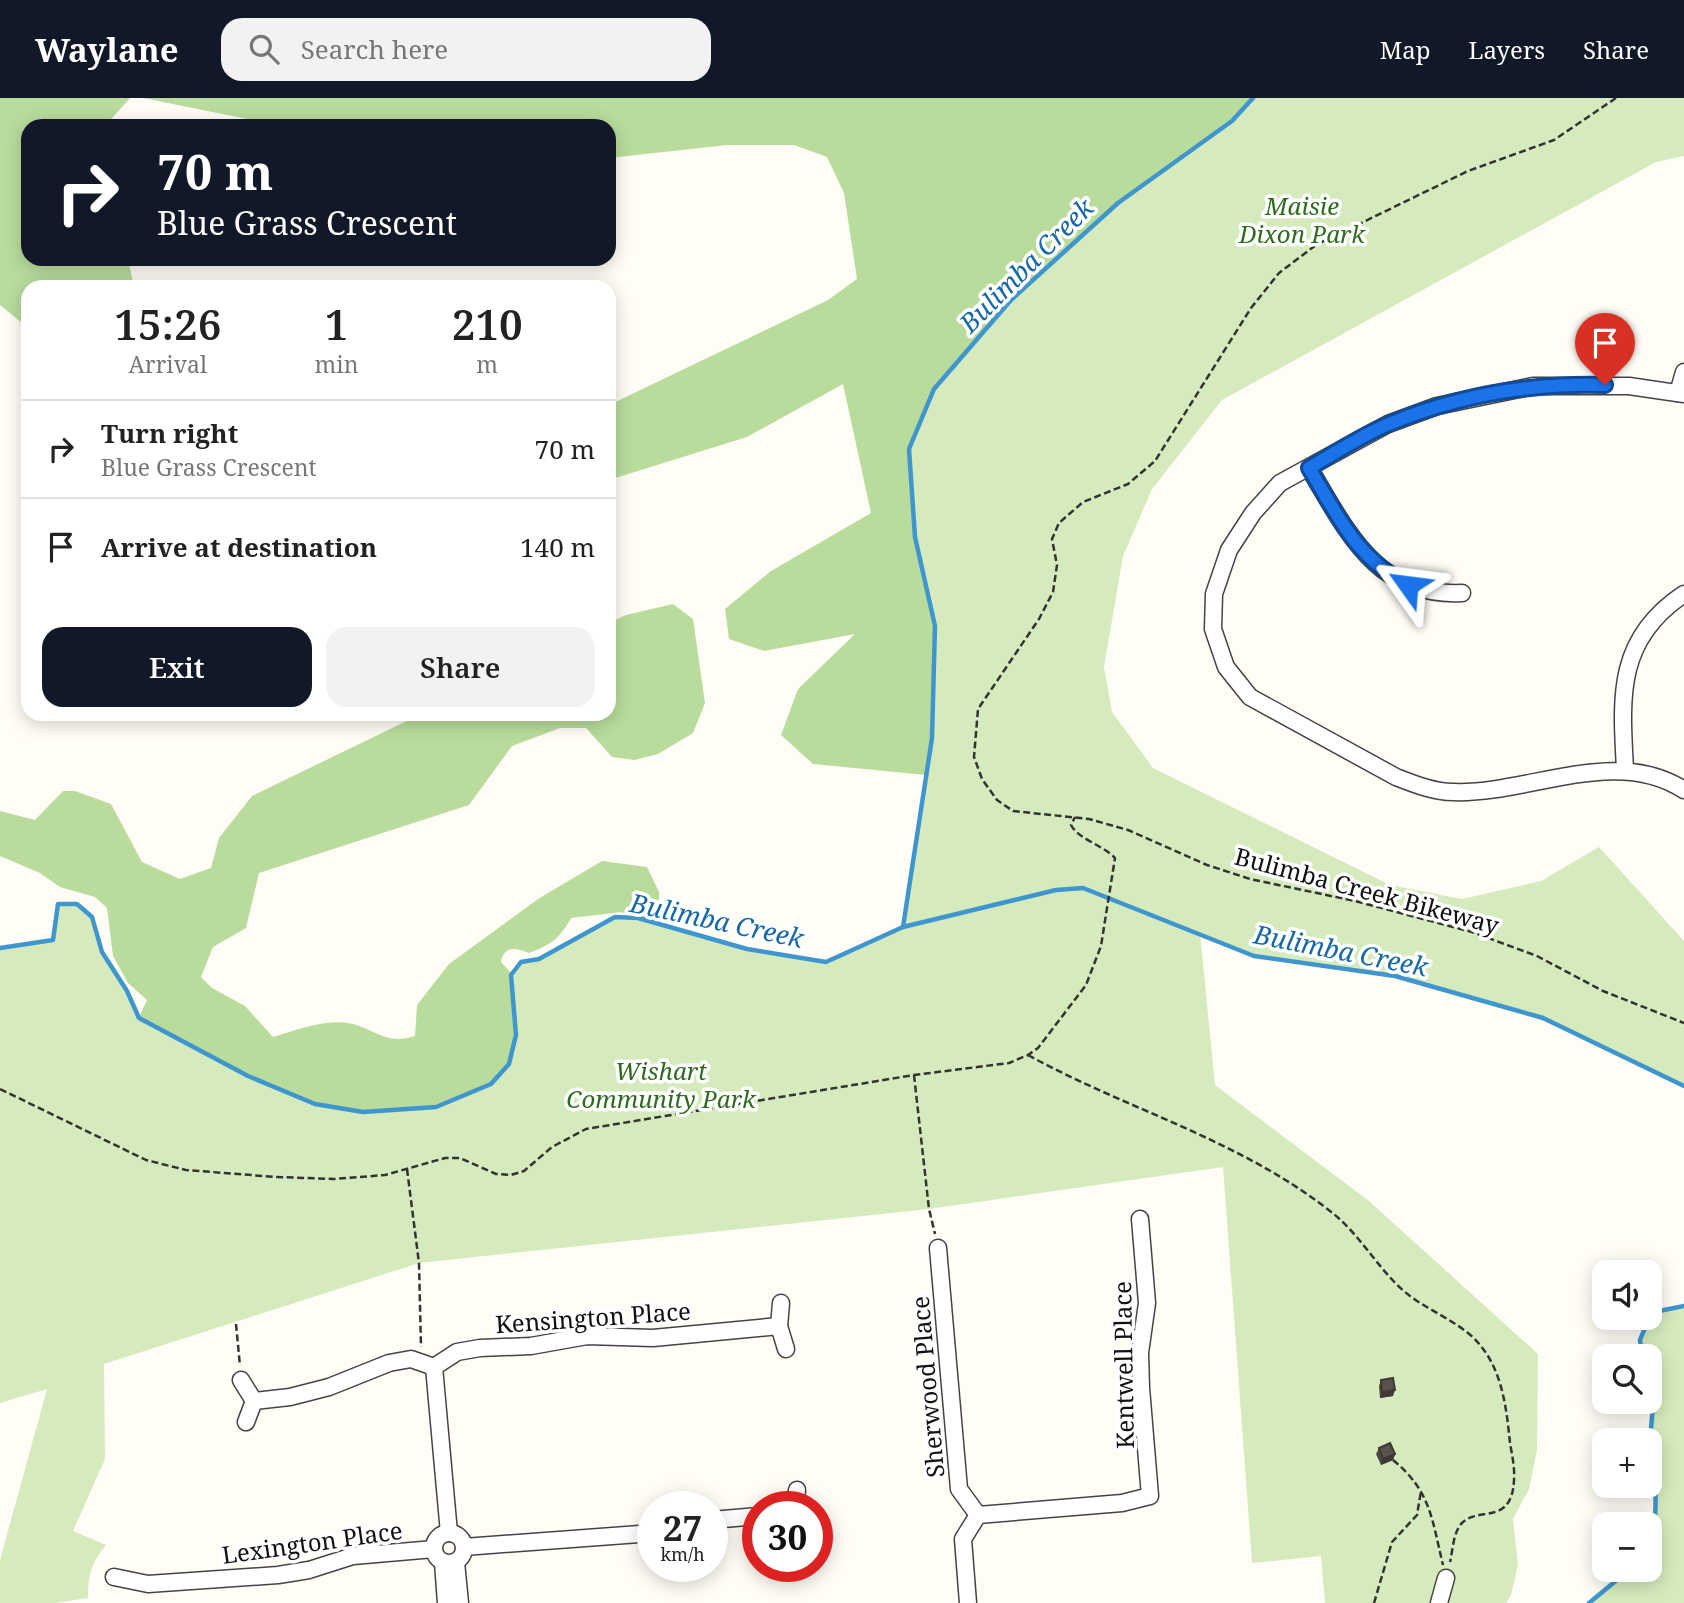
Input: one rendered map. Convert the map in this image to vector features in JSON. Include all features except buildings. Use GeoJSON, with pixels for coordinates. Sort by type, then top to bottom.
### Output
{"type":"FeatureCollection","features":[{"type":"Feature","properties":{"kind":"street"},"geometry":{"type":"LineString","coordinates":[[1684,372],[1681,394],[1580,384],[1533,386],[1437,406],[1388,424],[1280,483],[1252,513],[1229,550],[1214,594],[1213,629],[1226,667],[1250,697],[1396,777],[1441,790],[1482,791],[1625,769],[1652,775],[1684,790]]}},
{"type":"Feature","properties":{"kind":"street"},"geometry":{"type":"LineString","coordinates":[[1309,468],[1351,538],[1367,558],[1408,585],[1441,594],[1462,593]]}},
{"type":"Feature","properties":{"kind":"street"},"geometry":{"type":"LineString","coordinates":[[1625,769],[1622,704],[1629,661],[1653,618],[1684,594]]}},
{"type":"Feature","properties":{"kind":"street","name":"Kentwell Place"},"geometry":{"type":"LineString","coordinates":[[978,1515],[1122,1503],[1150,1496],[1141,1388],[1140,1353],[1147,1303],[1140,1219]]}},
{"type":"Feature","properties":{"kind":"street","name":"Sherwood Place"},"geometry":{"type":"LineString","coordinates":[[938,1248],[959,1489],[978,1515]]}},
{"type":"Feature","properties":{"kind":"street"},"geometry":{"type":"LineString","coordinates":[[781,1303],[779,1326],[786,1349]]}},
{"type":"Feature","properties":{"kind":"street","name":"Kensington Place"},"geometry":{"type":"LineString","coordinates":[[254,1401],[290,1397],[329,1387],[389,1363],[411,1359],[428,1365],[457,1352],[480,1348],[531,1346],[587,1336],[653,1338],[779,1326]]}},
{"type":"Feature","properties":{"kind":"street"},"geometry":{"type":"LineString","coordinates":[[428,1365],[449,1533]]}},
{"type":"Feature","properties":{"kind":"street"},"geometry":{"type":"LineString","coordinates":[[241,1380],[254,1401],[246,1422]]}},
{"type":"Feature","properties":{"kind":"street"},"geometry":{"type":"LineString","coordinates":[[968,1603],[963,1539],[978,1515]]}},
{"type":"Feature","properties":{"kind":"street"},"geometry":{"type":"LineString","coordinates":[[444,1557],[462,1556],[464,1547],[457,1535],[449,1533],[438,1538],[444,1557],[460,1603]]}},
{"type":"Feature","properties":{"kind":"street"},"geometry":{"type":"LineString","coordinates":[[464,1547],[637,1533]]}},
{"type":"Feature","properties":{"kind":"street","name":"Lexington Place"},"geometry":{"type":"LineString","coordinates":[[114,1577],[148,1584],[278,1575],[309,1570],[353,1556],[444,1557]]}},
{"type":"Feature","properties":{"kind":"street"},"geometry":{"type":"LineString","coordinates":[[444,1557],[446,1603]]}},
{"type":"Feature","properties":{"kind":"street"},"geometry":{"type":"LineString","coordinates":[[1439,1603],[1446,1578]]}},
{"type":"Feature","properties":{"kind":"path","name":"Bulimba Creek Bikeway"},"geometry":{"type":"LineString","coordinates":[[1616,98],[1554,140],[1468,171],[1316,245],[1279,273],[1251,308],[1155,461],[1128,484],[1083,502],[1059,523],[1052,539],[1056,565],[1053,592],[1039,619],[978,709],[974,757],[982,779],[997,800],[1013,811],[1075,817],[1128,830],[1207,865],[1250,879],[1356,901],[1472,932],[1537,956],[1616,997],[1684,1023]]}},
{"type":"Feature","properties":{"kind":"path"},"geometry":{"type":"LineString","coordinates":[[0,1089],[162,1165],[276,1177],[334,1179],[385,1175],[445,1158],[460,1158],[496,1174],[511,1175],[524,1171],[552,1147],[586,1129],[914,1075],[1009,1063],[1038,1048],[1086,985],[1101,946],[1116,867],[1115,858],[1107,850],[1074,831],[1071,825],[1075,817]]}},
{"type":"Feature","properties":{"kind":"path"},"geometry":{"type":"LineString","coordinates":[[1028,1055],[1054,1070],[1200,1132],[1328,1209],[1351,1228],[1405,1292],[1462,1328],[1484,1352],[1497,1373],[1506,1405],[1515,1479],[1512,1495],[1496,1513],[1464,1521],[1457,1530],[1446,1578]]}},
{"type":"Feature","properties":{"kind":"path"},"geometry":{"type":"LineString","coordinates":[[914,1075],[929,1209],[938,1248]]}},
{"type":"Feature","properties":{"kind":"path"},"geometry":{"type":"LineString","coordinates":[[407,1169],[428,1365]]}},
{"type":"Feature","properties":{"kind":"path"},"geometry":{"type":"LineString","coordinates":[[236,1324],[241,1380]]}},
{"type":"Feature","properties":{"kind":"path"},"geometry":{"type":"LineString","coordinates":[[1393,1460],[1413,1478],[1429,1505],[1446,1578]]}},
{"type":"Feature","properties":{"kind":"path"},"geometry":{"type":"LineString","coordinates":[[1374,1603],[1392,1542],[1417,1516],[1421,1491]]}},
{"type":"Feature","properties":{"kind":"green space"},"geometry":{"type":"Polygon","coordinates":[[[0,98],[130,98],[111,119],[21,119],[21,266],[130,266],[132,280],[21,280],[21,322],[0,305],[0,98]]]}},
{"type":"Feature","properties":{"kind":"green space"},"geometry":{"type":"Polygon","coordinates":[[[143,98],[1253,98],[1232,121],[1118,203],[1011,300],[934,390],[909,449],[915,537],[935,626],[932,738],[926,775],[813,764],[781,735],[798,689],[855,634],[764,651],[729,639],[725,609],[771,571],[871,513],[843,384],[747,437],[616,478],[616,402],[828,300],[857,279],[844,193],[827,157],[794,145],[727,145],[616,157],[616,119],[247,119],[143,98]]]}},
{"type":"Feature","properties":{"kind":"green space"},"geometry":{"type":"Polygon","coordinates":[[[1253,98],[1684,98],[1684,156],[1656,162],[1222,400],[1152,489],[1123,556],[1104,667],[1112,712],[1153,768],[1390,885],[1462,899],[1541,881],[1599,847],[1684,941],[1684,1086],[1543,1018],[1395,976],[1254,956],[1200,933],[1215,1085],[1369,1201],[1538,1354],[1537,1450],[1529,1489],[1513,1519],[1518,1565],[1511,1595],[1506,1603],[1325,1603],[1321,1556],[1252,1563],[1223,1167],[929,1209],[419,1263],[104,1364],[105,1459],[73,1531],[106,1545],[91,1570],[88,1598],[55,1603],[0,1603],[0,1560],[47,1389],[0,1403],[0,948],[53,940],[58,904],[77,904],[92,917],[102,952],[127,991],[139,1018],[248,1076],[516,1035],[511,975],[521,962],[539,959],[615,917],[638,918],[747,949],[825,962],[903,928],[932,738],[935,626],[915,537],[909,449],[934,389],[1011,300],[1118,203],[1232,121],[1253,98]]]}},
{"type":"Feature","properties":{"kind":"green space"},"geometry":{"type":"Polygon","coordinates":[[[673,604],[693,619],[705,703],[693,733],[658,754],[634,760],[612,757],[586,728],[560,728],[512,746],[469,805],[259,873],[246,928],[213,947],[201,977],[212,988],[245,1006],[273,1037],[310,1026],[339,1022],[358,1025],[388,1038],[404,1039],[415,1036],[417,1005],[449,964],[538,899],[602,861],[647,867],[659,892],[659,924],[621,912],[571,918],[559,936],[543,947],[529,953],[511,949],[505,953],[501,962],[510,973],[514,992],[511,1054],[504,1070],[498,1076],[462,1096],[419,1109],[377,1112],[335,1106],[294,1095],[215,1059],[139,1018],[147,1000],[128,983],[113,956],[107,908],[95,897],[60,887],[40,873],[0,856],[0,811],[35,820],[63,791],[75,791],[111,804],[142,862],[180,879],[211,868],[219,838],[252,796],[407,721],[616,721],[616,620],[673,604]]]}},
{"type":"Feature","properties":{"kind":"green space"},"geometry":{"type":"Polygon","coordinates":[[[1684,1306],[1684,1603],[1589,1603],[1614,1582],[1662,1582],[1662,1512],[1653,1512],[1654,1498],[1662,1498],[1662,1428],[1652,1428],[1652,1414],[1662,1414],[1662,1344],[1641,1343],[1643,1330],[1662,1330],[1663,1311],[1684,1306]]]}},
{"type":"Feature","properties":{"kind":"waterway","name":"Bulimba Creek"},"geometry":{"type":"LineString","coordinates":[[903,927],[932,738],[935,626],[915,537],[909,449],[934,389],[1011,300],[1118,203],[1232,121],[1253,98]]}},
{"type":"Feature","properties":{"kind":"waterway","name":"Bulimba Creek"},"geometry":{"type":"LineString","coordinates":[[0,948],[53,940],[58,904],[77,904],[92,917],[102,952],[127,991],[139,1018],[248,1076],[315,1104],[363,1112],[436,1107],[491,1084],[509,1064],[516,1035],[511,975],[521,962],[539,959],[615,917],[638,918],[747,949],[826,962],[903,927],[1056,890],[1083,888],[1254,956],[1395,976],[1543,1018],[1684,1086]]}},
{"type":"Feature","properties":{"kind":"waterway","name":"Bulimba Creek"},"geometry":{"type":"LineString","coordinates":[[1662,1310],[1684,1306]]}},
{"type":"Feature","properties":{"kind":"waterway","name":"Bulimba Creek"},"geometry":{"type":"LineString","coordinates":[[1640,1344],[1644,1330]]}},
{"type":"Feature","properties":{"kind":"waterway","name":"Bulimba Creek"},"geometry":{"type":"LineString","coordinates":[[1651,1428],[1652,1414]]}},
{"type":"Feature","properties":{"kind":"waterway","name":"Bulimba Creek"},"geometry":{"type":"LineString","coordinates":[[1655,1512],[1656,1498]]}},
{"type":"Feature","properties":{"kind":"waterway","name":"Bulimba Creek"},"geometry":{"type":"LineString","coordinates":[[1589,1603],[1614,1582]]}},
{"type":"Feature","properties":{"kind":"route"},"geometry":{"type":"LineString","coordinates":[[1408,585],[1387,574],[1367,558],[1351,538],[1309,468],[1388,424],[1437,406],[1533,386],[1605,385]]}},
{"type":"Feature","properties":{"kind":"park label","name":"Maisie Dixon Park"},"geometry":{"type":"Point","coordinates":[1302,219]}},
{"type":"Feature","properties":{"kind":"park label","name":"Wishart Community Park"},"geometry":{"type":"Point","coordinates":[661,1084]}}]}
